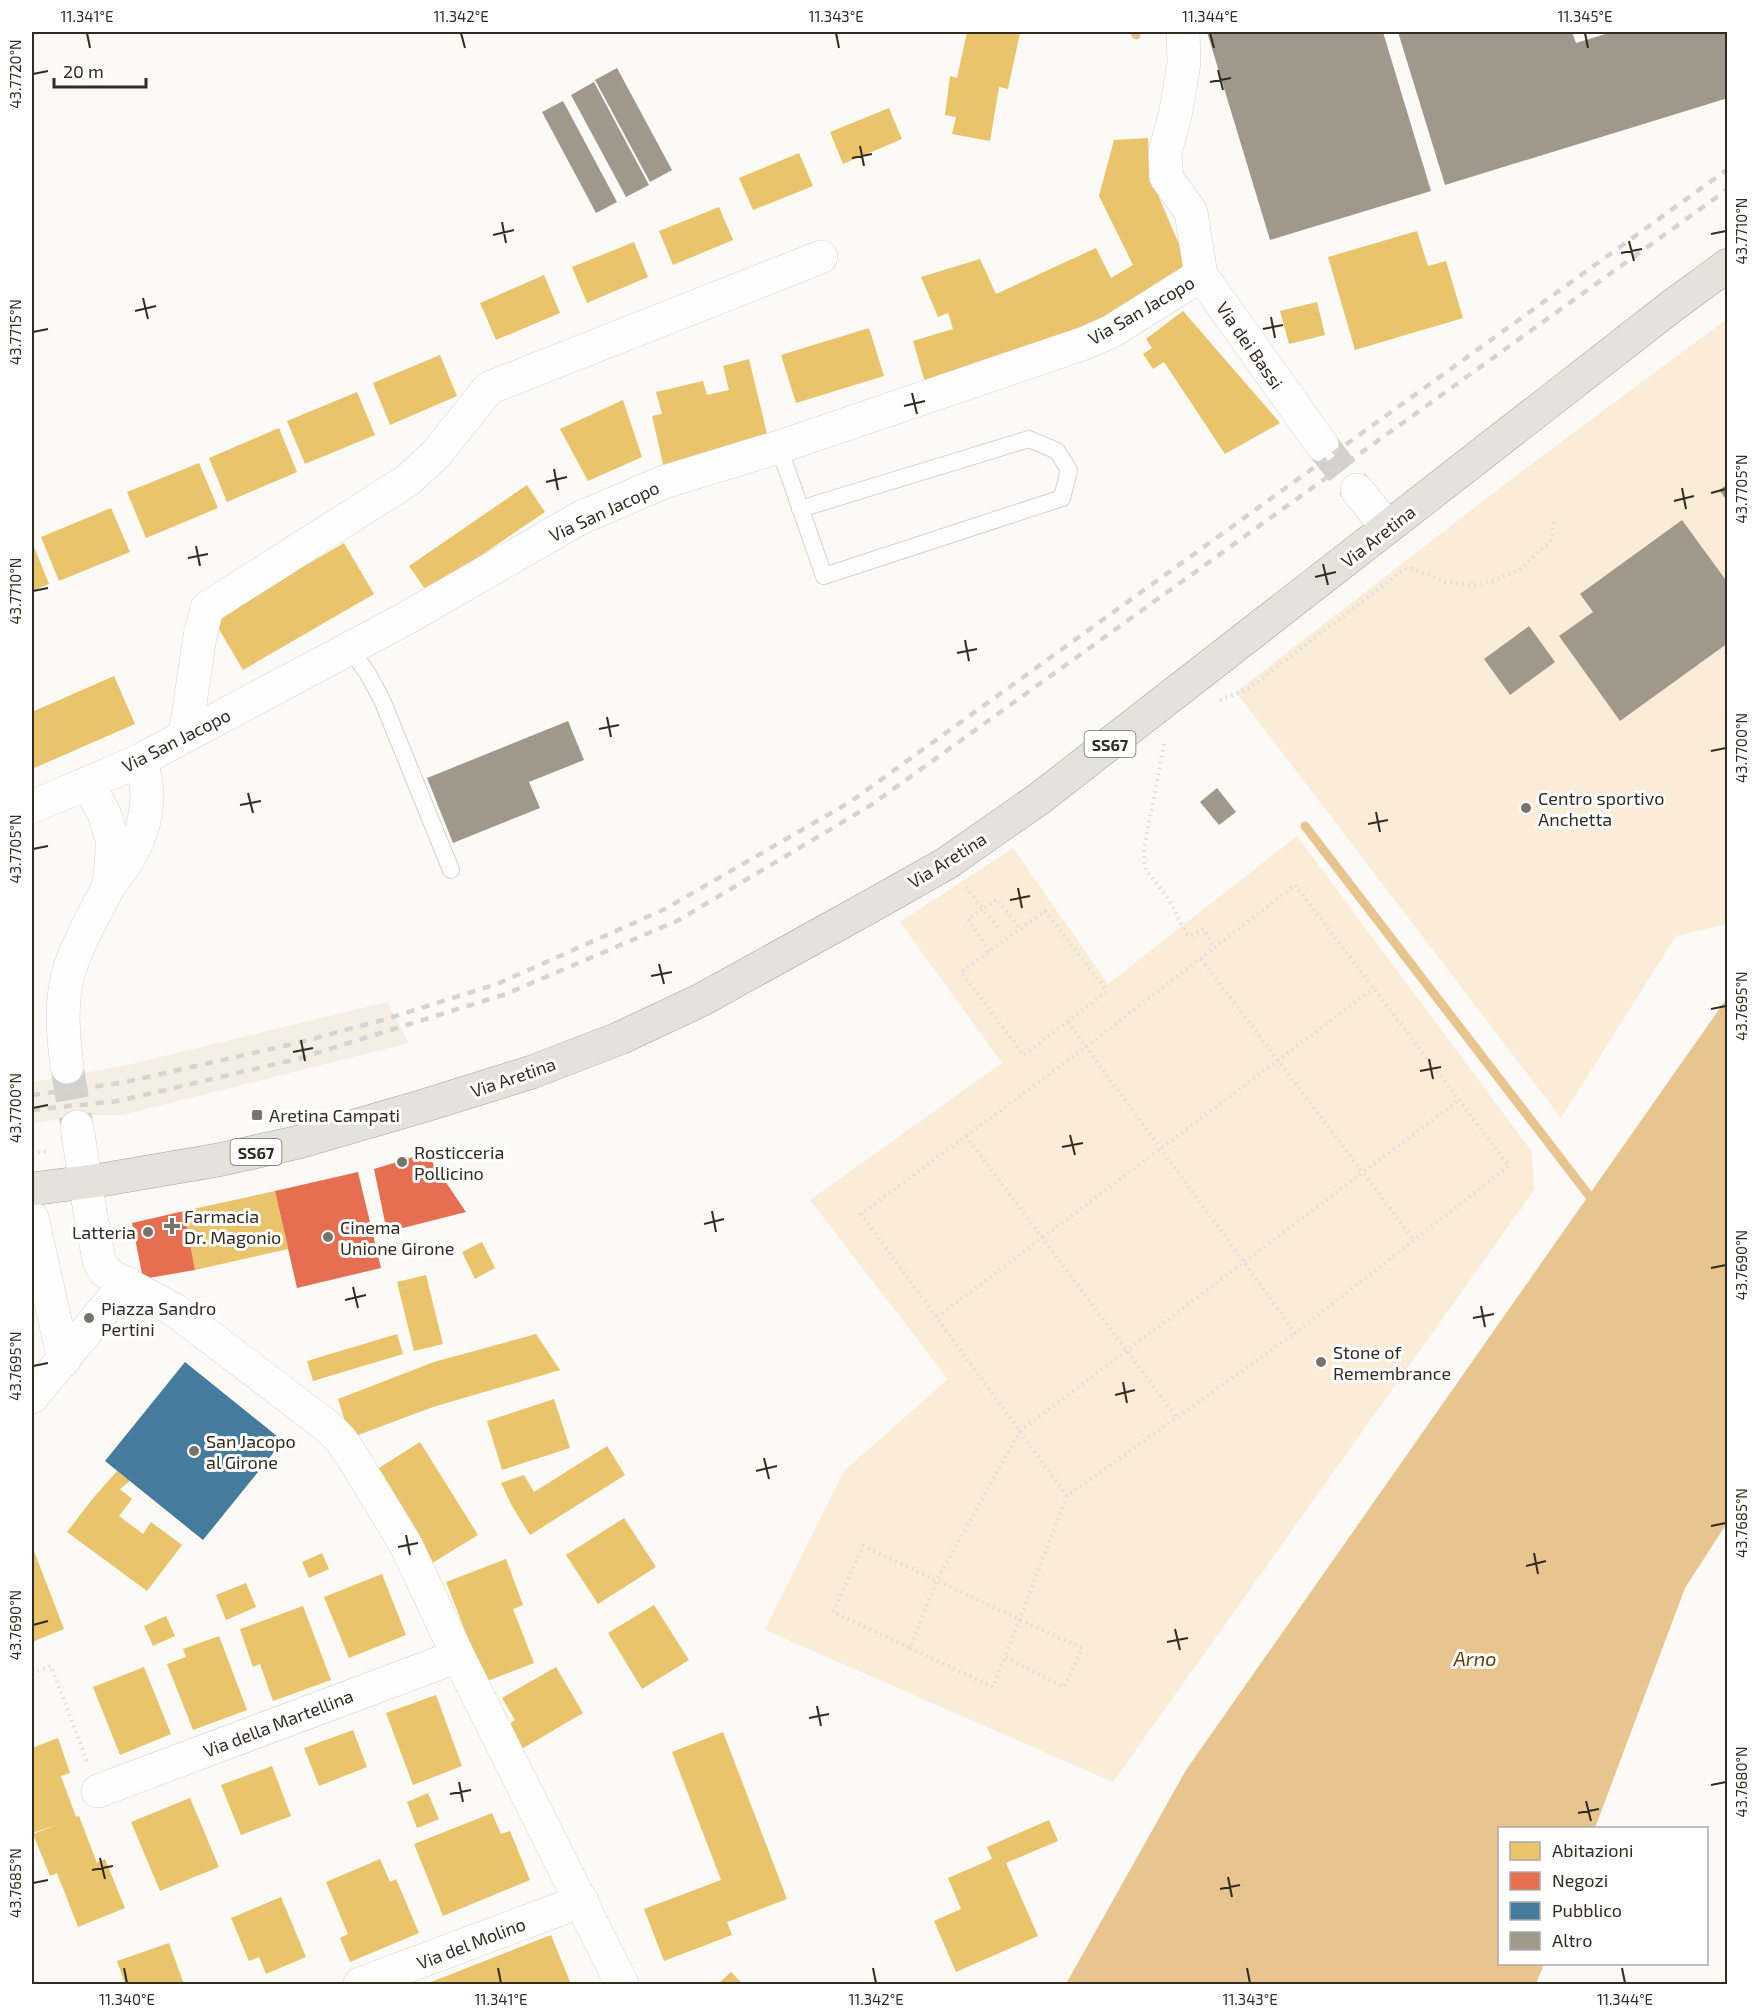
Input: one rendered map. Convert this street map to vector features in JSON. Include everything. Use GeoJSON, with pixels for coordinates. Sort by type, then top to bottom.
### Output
{"type":"FeatureCollection","features":[{"type":"Feature","properties":{"kind":"main road","name":"Via Aretina"},"geometry":{"type":"LineString","coordinates":[[32,1189],[218,1160],[299,1142],[532,1072],[620,1038],[701,1000],[947,863],[1040,798],[1672,306],[1728,265]]}},
{"type":"Feature","properties":{"kind":"street","name":"Via dei Bassi"},"geometry":{"type":"LineString","coordinates":[[1183,32],[1184,63],[1175,116],[1165,152],[1166,177],[1191,213],[1201,275],[1322,445]]}},
{"type":"Feature","properties":{"kind":"street"},"geometry":{"type":"LineString","coordinates":[[185,736],[200,636],[207,608],[408,480],[437,453],[489,388],[821,257]]}},
{"type":"Feature","properties":{"kind":"street","name":"Via San Jacopo"},"geometry":{"type":"LineString","coordinates":[[32,807],[139,761],[403,620],[580,518],[664,482],[779,447],[1085,343],[1112,331],[1201,275]]}},
{"type":"Feature","properties":{"kind":"street"},"geometry":{"type":"LineString","coordinates":[[1357,490],[1387,527]]}},
{"type":"Feature","properties":{"kind":"street"},"geometry":{"type":"LineString","coordinates":[[67,1067],[63,1019],[66,985],[77,952],[109,887],[132,852],[142,828],[146,784],[144,771],[139,761]]}},
{"type":"Feature","properties":{"kind":"street"},"geometry":{"type":"LineString","coordinates":[[88,784],[104,813],[113,842],[109,887]]}},
{"type":"Feature","properties":{"kind":"street"},"geometry":{"type":"LineString","coordinates":[[77,1127],[101,1266],[108,1274],[173,1309],[327,1426],[341,1440],[406,1545],[458,1656],[622,1984]]}},
{"type":"Feature","properties":{"kind":"street"},"geometry":{"type":"LineString","coordinates":[[32,1218],[64,1360]]}},
{"type":"Feature","properties":{"kind":"street"},"geometry":{"type":"LineString","coordinates":[[32,1397],[126,1283]]}},
{"type":"Feature","properties":{"kind":"street","name":"Via della Martellina"},"geometry":{"type":"LineString","coordinates":[[98,1791],[458,1656]]}},
{"type":"Feature","properties":{"kind":"street","name":"Via del Molino"},"geometry":{"type":"LineString","coordinates":[[360,1984],[582,1901]]}},
{"type":"Feature","properties":{"kind":"lane"},"geometry":{"type":"LineString","coordinates":[[779,447],[824,576],[1062,498],[1068,470],[1057,451],[1029,439],[801,509]]}},
{"type":"Feature","properties":{"kind":"lane"},"geometry":{"type":"LineString","coordinates":[[350,649],[368,674],[382,700],[451,870]]}},
{"type":"Feature","properties":{"kind":"path"},"geometry":{"type":"LineString","coordinates":[[1212,703],[1250,688],[1403,570],[1411,568],[1445,582],[1472,585],[1493,581],[1521,569],[1551,540],[1554,521]]}},
{"type":"Feature","properties":{"kind":"path"},"geometry":{"type":"LineString","coordinates":[[1164,741],[1144,849],[1146,870],[1170,901],[1186,934],[1190,936],[1204,929],[1215,947]]}},
{"type":"Feature","properties":{"kind":"path"},"geometry":{"type":"LineString","coordinates":[[947,863],[998,928]]}},
{"type":"Feature","properties":{"kind":"path"},"geometry":{"type":"LineString","coordinates":[[1005,1657],[1064,1687],[1082,1648],[1020,1620],[938,1580],[863,1546],[833,1612],[993,1687],[1005,1657],[1020,1620],[1067,1496],[1295,1333],[1509,1166],[1295,885],[1086,1047],[861,1214],[1067,1496]]}},
{"type":"Feature","properties":{"kind":"path"},"geometry":{"type":"LineString","coordinates":[[989,951],[968,919],[982,909],[997,899],[1020,929]]}},
{"type":"Feature","properties":{"kind":"path"},"geometry":{"type":"LineString","coordinates":[[1045,911],[1107,992],[1024,1055],[960,972],[989,951],[1045,911]]}},
{"type":"Feature","properties":{"kind":"path"},"geometry":{"type":"LineString","coordinates":[[1200,958],[1414,1240]]}},
{"type":"Feature","properties":{"kind":"path"},"geometry":{"type":"LineString","coordinates":[[936,1317],[1374,988]]}},
{"type":"Feature","properties":{"kind":"path"},"geometry":{"type":"LineString","coordinates":[[1068,1022],[1295,1333]]}},
{"type":"Feature","properties":{"kind":"path"},"geometry":{"type":"LineString","coordinates":[[910,1647],[938,1580],[1020,1431],[1459,1100]]}},
{"type":"Feature","properties":{"kind":"path"},"geometry":{"type":"LineString","coordinates":[[966,1136],[1177,1418]]}},
{"type":"Feature","properties":{"kind":"path"},"geometry":{"type":"LineString","coordinates":[[32,1153],[49,1151]]}},
{"type":"Feature","properties":{"kind":"path"},"geometry":{"type":"LineString","coordinates":[[32,1672],[51,1666],[98,1791]]}},
{"type":"Feature","properties":{"kind":"shaded area","name":"Centro sportivo Anchetta"},"geometry":{"type":"Polygon","coordinates":[[[1727,319],[1727,924],[1676,936],[1561,1118],[1236,692],[1518,474],[1727,319]]]}},
{"type":"Feature","properties":{"kind":"shaded area"},"geometry":{"type":"Polygon","coordinates":[[[1297,836],[1532,1152],[1534,1190],[1113,1782],[765,1630],[844,1471],[948,1379],[810,1200],[1002,1063],[900,922],[1013,848],[1108,984],[1297,836]]]}},
{"type":"Feature","properties":{"kind":"shaded area"},"geometry":{"type":"Polygon","coordinates":[[[387,1002],[409,1043],[122,1115],[93,1115],[32,1123],[32,1082],[123,1066],[387,1002]]]}},
{"type":"Feature","properties":{"kind":"water","name":"Arno"},"geometry":{"type":"Polygon","coordinates":[[[1727,998],[1727,1523],[1685,1588],[1595,1827],[1498,1827],[1498,1965],[1544,1965],[1536,1984],[1066,1984],[1186,1770],[1727,998]]]}},
{"type":"Feature","properties":{"kind":"building: Abitazioni"},"geometry":{"type":"Polygon","coordinates":[[[967,32],[1020,33],[1008,89],[999,87],[990,141],[952,134],[956,117],[945,115],[950,76],[957,78],[967,32]]]}},
{"type":"Feature","properties":{"kind":"building: Abitazioni"},"geometry":{"type":"Polygon","coordinates":[[[889,108],[902,139],[843,164],[830,132],[889,108]]]}},
{"type":"Feature","properties":{"kind":"building: Abitazioni"},"geometry":{"type":"Polygon","coordinates":[[[1148,138],[1150,176],[1178,242],[1190,262],[1106,325],[926,386],[913,341],[953,329],[948,313],[938,317],[921,277],[980,259],[996,294],[1096,248],[1111,278],[1133,265],[1099,196],[1114,140],[1148,138]]]}},
{"type":"Feature","properties":{"kind":"building: Abitazioni"},"geometry":{"type":"Polygon","coordinates":[[[799,153],[813,186],[753,210],[739,178],[799,153]]]}},
{"type":"Feature","properties":{"kind":"building: Abitazioni"},"geometry":{"type":"Polygon","coordinates":[[[719,207],[733,240],[673,265],[659,231],[719,207]]]}},
{"type":"Feature","properties":{"kind":"building: Abitazioni"},"geometry":{"type":"Polygon","coordinates":[[[1417,231],[1428,266],[1446,261],[1463,318],[1355,350],[1328,257],[1417,231]]]}},
{"type":"Feature","properties":{"kind":"building: Abitazioni"},"geometry":{"type":"Polygon","coordinates":[[[634,242],[648,277],[587,303],[572,267],[634,242]]]}},
{"type":"Feature","properties":{"kind":"building: Abitazioni"},"geometry":{"type":"Polygon","coordinates":[[[544,275],[560,313],[496,340],[480,303],[544,275]]]}},
{"type":"Feature","properties":{"kind":"building: Abitazioni"},"geometry":{"type":"Polygon","coordinates":[[[1317,302],[1325,335],[1289,344],[1280,311],[1317,302]]]}},
{"type":"Feature","properties":{"kind":"building: Abitazioni"},"geometry":{"type":"Polygon","coordinates":[[[1183,311],[1280,423],[1225,454],[1164,362],[1153,369],[1143,354],[1152,348],[1146,339],[1183,311]]]}},
{"type":"Feature","properties":{"kind":"building: Abitazioni"},"geometry":{"type":"Polygon","coordinates":[[[869,328],[884,376],[796,403],[781,355],[869,328]]]}},
{"type":"Feature","properties":{"kind":"building: Abitazioni"},"geometry":{"type":"Polygon","coordinates":[[[440,355],[457,396],[390,425],[373,383],[440,355]]]}},
{"type":"Feature","properties":{"kind":"building: Abitazioni"},"geometry":{"type":"Polygon","coordinates":[[[749,359],[769,442],[664,468],[652,416],[662,414],[656,392],[703,381],[707,395],[729,390],[723,366],[749,359]]]}},
{"type":"Feature","properties":{"kind":"building: Abitazioni"},"geometry":{"type":"Polygon","coordinates":[[[357,392],[375,435],[305,464],[287,421],[357,392]]]}},
{"type":"Feature","properties":{"kind":"building: Abitazioni"},"geometry":{"type":"Polygon","coordinates":[[[623,400],[642,457],[588,481],[560,429],[623,400]]]}},
{"type":"Feature","properties":{"kind":"building: Abitazioni"},"geometry":{"type":"Polygon","coordinates":[[[279,428],[297,472],[227,502],[209,458],[279,428]]]}},
{"type":"Feature","properties":{"kind":"building: Abitazioni"},"geometry":{"type":"Polygon","coordinates":[[[199,463],[218,508],[146,538],[127,492],[199,463]]]}},
{"type":"Feature","properties":{"kind":"building: Abitazioni"},"geometry":{"type":"Polygon","coordinates":[[[527,485],[545,512],[427,592],[409,566],[527,485]]]}},
{"type":"Feature","properties":{"kind":"building: Abitazioni"},"geometry":{"type":"Polygon","coordinates":[[[111,508],[130,552],[59,581],[41,537],[111,508]]]}},
{"type":"Feature","properties":{"kind":"building: Abitazioni"},"geometry":{"type":"Polygon","coordinates":[[[32,542],[49,584],[32,591],[32,542]]]}},
{"type":"Feature","properties":{"kind":"building: Abitazioni"},"geometry":{"type":"Polygon","coordinates":[[[344,543],[374,594],[243,670],[213,619],[344,543]]]}},
{"type":"Feature","properties":{"kind":"building: Abitazioni"},"geometry":{"type":"Polygon","coordinates":[[[114,676],[135,724],[32,769],[32,712],[114,676]]]}},
{"type":"Feature","properties":{"kind":"building: Abitazioni"},"geometry":{"type":"Polygon","coordinates":[[[275,1191],[288,1249],[195,1270],[184,1211],[275,1191]]]}},
{"type":"Feature","properties":{"kind":"building: Abitazioni"},"geometry":{"type":"Polygon","coordinates":[[[482,1242],[495,1268],[475,1279],[462,1252],[482,1242]]]}},
{"type":"Feature","properties":{"kind":"building: Abitazioni"},"geometry":{"type":"Polygon","coordinates":[[[426,1275],[443,1344],[414,1351],[397,1282],[426,1275]]]}},
{"type":"Feature","properties":{"kind":"building: Abitazioni"},"geometry":{"type":"Polygon","coordinates":[[[397,1334],[403,1354],[313,1381],[307,1361],[397,1334]]]}},
{"type":"Feature","properties":{"kind":"building: Abitazioni"},"geometry":{"type":"Polygon","coordinates":[[[536,1334],[560,1370],[433,1407],[350,1438],[338,1399],[434,1362],[536,1334]]]}},
{"type":"Feature","properties":{"kind":"building: Abitazioni"},"geometry":{"type":"Polygon","coordinates":[[[554,1399],[570,1448],[502,1470],[487,1421],[554,1399]]]}},
{"type":"Feature","properties":{"kind":"building: Abitazioni"},"geometry":{"type":"Polygon","coordinates":[[[420,1442],[478,1535],[429,1565],[371,1473],[420,1442]]]}},
{"type":"Feature","properties":{"kind":"building: Abitazioni"},"geometry":{"type":"Polygon","coordinates":[[[607,1446],[625,1475],[530,1535],[501,1483],[524,1475],[534,1492],[607,1446]]]}},
{"type":"Feature","properties":{"kind":"building: Abitazioni"},"geometry":{"type":"Polygon","coordinates":[[[117,1471],[130,1481],[120,1489],[132,1499],[119,1516],[143,1534],[151,1522],[182,1545],[147,1591],[67,1532],[117,1471]]]}},
{"type":"Feature","properties":{"kind":"building: Abitazioni"},"geometry":{"type":"Polygon","coordinates":[[[624,1518],[656,1567],[598,1604],[566,1555],[624,1518]]]}},
{"type":"Feature","properties":{"kind":"building: Abitazioni"},"geometry":{"type":"Polygon","coordinates":[[[32,1546],[64,1629],[32,1642],[32,1546]]]}},
{"type":"Feature","properties":{"kind":"building: Abitazioni"},"geometry":{"type":"Polygon","coordinates":[[[322,1553],[329,1569],[309,1578],[302,1562],[322,1553]]]}},
{"type":"Feature","properties":{"kind":"building: Abitazioni"},"geometry":{"type":"Polygon","coordinates":[[[506,1559],[523,1605],[513,1609],[534,1663],[477,1685],[458,1636],[466,1633],[446,1582],[506,1559]]]}},
{"type":"Feature","properties":{"kind":"building: Abitazioni"},"geometry":{"type":"Polygon","coordinates":[[[382,1574],[406,1635],[349,1658],[324,1597],[382,1574]]]}},
{"type":"Feature","properties":{"kind":"building: Abitazioni"},"geometry":{"type":"Polygon","coordinates":[[[246,1583],[256,1607],[226,1620],[216,1595],[246,1583]]]}},
{"type":"Feature","properties":{"kind":"building: Abitazioni"},"geometry":{"type":"Polygon","coordinates":[[[654,1605],[689,1660],[642,1689],[608,1633],[654,1605]]]}},
{"type":"Feature","properties":{"kind":"building: Abitazioni"},"geometry":{"type":"Polygon","coordinates":[[[303,1606],[331,1680],[273,1701],[260,1664],[253,1667],[240,1629],[303,1606]]]}},
{"type":"Feature","properties":{"kind":"building: Abitazioni"},"geometry":{"type":"Polygon","coordinates":[[[166,1616],[175,1636],[153,1646],[144,1626],[166,1616]]]}},
{"type":"Feature","properties":{"kind":"building: Abitazioni"},"geometry":{"type":"Polygon","coordinates":[[[219,1636],[247,1710],[193,1730],[167,1664],[186,1657],[183,1649],[219,1636]]]}},
{"type":"Feature","properties":{"kind":"building: Abitazioni"},"geometry":{"type":"Polygon","coordinates":[[[144,1667],[171,1734],[120,1755],[93,1687],[144,1667]]]}},
{"type":"Feature","properties":{"kind":"building: Abitazioni"},"geometry":{"type":"Polygon","coordinates":[[[556,1667],[583,1713],[520,1750],[506,1726],[515,1720],[502,1698],[556,1667]]]}},
{"type":"Feature","properties":{"kind":"building: Abitazioni"},"geometry":{"type":"Polygon","coordinates":[[[436,1695],[462,1766],[413,1785],[386,1713],[436,1695]]]}},
{"type":"Feature","properties":{"kind":"building: Abitazioni"},"geometry":{"type":"Polygon","coordinates":[[[353,1730],[367,1767],[319,1786],[304,1748],[353,1730]]]}},
{"type":"Feature","properties":{"kind":"building: Abitazioni"},"geometry":{"type":"Polygon","coordinates":[[[723,1732],[787,1899],[727,1922],[732,1935],[664,1961],[644,1909],[721,1880],[672,1752],[723,1732]]]}},
{"type":"Feature","properties":{"kind":"building: Abitazioni"},"geometry":{"type":"Polygon","coordinates":[[[58,1738],[70,1773],[61,1776],[76,1817],[79,1816],[97,1863],[105,1859],[125,1908],[78,1927],[57,1873],[50,1876],[33,1834],[61,1823],[33,1833],[32,1828],[32,1748],[58,1738]]]}},
{"type":"Feature","properties":{"kind":"building: Abitazioni"},"geometry":{"type":"Polygon","coordinates":[[[272,1766],[291,1816],[241,1835],[221,1785],[272,1766]]]}},
{"type":"Feature","properties":{"kind":"building: Abitazioni"},"geometry":{"type":"Polygon","coordinates":[[[428,1793],[439,1819],[417,1828],[407,1802],[428,1793]]]}},
{"type":"Feature","properties":{"kind":"building: Abitazioni"},"geometry":{"type":"Polygon","coordinates":[[[190,1798],[219,1867],[160,1891],[131,1822],[190,1798]]]}},
{"type":"Feature","properties":{"kind":"building: Abitazioni"},"geometry":{"type":"Polygon","coordinates":[[[492,1813],[501,1834],[510,1831],[530,1880],[443,1916],[414,1844],[492,1813]]]}},
{"type":"Feature","properties":{"kind":"building: Abitazioni"},"geometry":{"type":"Polygon","coordinates":[[[1049,1820],[1058,1841],[1006,1863],[1038,1936],[956,1972],[934,1921],[961,1909],[948,1878],[992,1859],[987,1847],[1049,1820]]]}},
{"type":"Feature","properties":{"kind":"building: Abitazioni"},"geometry":{"type":"Polygon","coordinates":[[[380,1859],[390,1882],[396,1879],[419,1933],[350,1962],[340,1938],[348,1934],[326,1882],[380,1859]]]}},
{"type":"Feature","properties":{"kind":"building: Abitazioni"},"geometry":{"type":"Polygon","coordinates":[[[281,1897],[306,1957],[266,1974],[259,1957],[249,1961],[231,1918],[281,1897]]]}},
{"type":"Feature","properties":{"kind":"building: Abitazioni"},"geometry":{"type":"Polygon","coordinates":[[[551,1935],[571,1984],[426,1984],[551,1935]]]}},
{"type":"Feature","properties":{"kind":"building: Abitazioni"},"geometry":{"type":"Polygon","coordinates":[[[169,1943],[184,1984],[125,1984],[117,1961],[169,1943]]]}},
{"type":"Feature","properties":{"kind":"building: Abitazioni"},"geometry":{"type":"Polygon","coordinates":[[[731,1972],[743,1984],[718,1984],[731,1972]]]}},
{"type":"Feature","properties":{"kind":"building: Negozi"},"geometry":{"type":"Polygon","coordinates":[[[426,1153],[466,1212],[387,1232],[374,1169],[426,1153]]]}},
{"type":"Feature","properties":{"kind":"building: Negozi"},"geometry":{"type":"Polygon","coordinates":[[[358,1172],[381,1268],[297,1288],[275,1191],[358,1172]]]}},
{"type":"Feature","properties":{"kind":"building: Negozi"},"geometry":{"type":"Polygon","coordinates":[[[184,1211],[195,1270],[143,1279],[132,1223],[184,1211]]]}},
{"type":"Feature","properties":{"kind":"building: Pubblico","name":"San Jacopo al Girone"},"geometry":{"type":"Polygon","coordinates":[[[185,1362],[283,1441],[203,1540],[105,1461],[185,1362]]]}},
{"type":"Feature","properties":{"kind":"building: Altro"},"geometry":{"type":"Polygon","coordinates":[[[1207,32],[1383,32],[1431,191],[1270,240],[1207,32]]]}},
{"type":"Feature","properties":{"kind":"building: Altro"},"geometry":{"type":"Polygon","coordinates":[[[1398,32],[1572,32],[1576,43],[1612,32],[1728,32],[1728,98],[1445,185],[1398,32]]]}},
{"type":"Feature","properties":{"kind":"building: Altro"},"geometry":{"type":"Polygon","coordinates":[[[617,68],[672,170],[650,182],[595,80],[617,68]]]}},
{"type":"Feature","properties":{"kind":"building: Altro"},"geometry":{"type":"Polygon","coordinates":[[[594,82],[649,185],[626,197],[571,95],[594,82]]]}},
{"type":"Feature","properties":{"kind":"building: Altro"},"geometry":{"type":"Polygon","coordinates":[[[563,101],[617,202],[596,213],[542,112],[563,101]]]}},
{"type":"Feature","properties":{"kind":"building: Altro"},"geometry":{"type":"Polygon","coordinates":[[[1728,484],[1728,502],[1719,490],[1728,484]]]}},
{"type":"Feature","properties":{"kind":"building: Altro"},"geometry":{"type":"Polygon","coordinates":[[[1682,520],[1728,583],[1728,643],[1620,721],[1559,636],[1593,612],[1580,594],[1682,520]]]}},
{"type":"Feature","properties":{"kind":"building: Altro"},"geometry":{"type":"Polygon","coordinates":[[[1529,626],[1555,662],[1510,695],[1484,659],[1529,626]]]}},
{"type":"Feature","properties":{"kind":"building: Altro"},"geometry":{"type":"Polygon","coordinates":[[[568,721],[584,760],[529,782],[540,808],[453,843],[427,778],[568,721]]]}},
{"type":"Feature","properties":{"kind":"building: Altro"},"geometry":{"type":"Polygon","coordinates":[[[1217,788],[1236,812],[1219,825],[1200,802],[1217,788]]]}},
{"type":"Feature","properties":{"kind":"waterway"},"geometry":{"type":"LineString","coordinates":[[1305,826],[1594,1202]]}},
{"type":"Feature","properties":{"kind":"tunnel"},"geometry":{"type":"LineString","coordinates":[[1322,445],[1357,490]]}},
{"type":"Feature","properties":{"kind":"tunnel"},"geometry":{"type":"LineString","coordinates":[[67,1067],[77,1127]]}},
{"type":"Feature","properties":{"kind":"railway"},"geometry":{"type":"LineString","coordinates":[[32,1095],[121,1083],[293,1044],[383,1020],[497,984],[665,909],[850,802],[1728,169]]}},
{"type":"Feature","properties":{"kind":"railway"},"geometry":{"type":"LineString","coordinates":[[32,1110],[118,1101],[297,1059],[506,994],[679,920],[871,805],[1728,189]]}},
{"type":"Feature","properties":{"kind":"place","name":"Centro sportivo Anchetta"},"geometry":{"type":"Point","coordinates":[1526,808]}},
{"type":"Feature","properties":{"kind":"place","name":"Aretina Campati"},"geometry":{"type":"Point","coordinates":[257,1115]}},
{"type":"Feature","properties":{"kind":"place","name":"Rosticceria Pollicino"},"geometry":{"type":"Point","coordinates":[402,1162]}},
{"type":"Feature","properties":{"kind":"place","name":"Farmacia Dr. Magonio"},"geometry":{"type":"Point","coordinates":[172,1226]}},
{"type":"Feature","properties":{"kind":"place","name":"Latteria"},"geometry":{"type":"Point","coordinates":[148,1232]}},
{"type":"Feature","properties":{"kind":"place","name":"Cinema Unione Girone"},"geometry":{"type":"Point","coordinates":[328,1237]}},
{"type":"Feature","properties":{"kind":"place","name":"Piazza Sandro Pertini"},"geometry":{"type":"Point","coordinates":[89,1318]}},
{"type":"Feature","properties":{"kind":"place","name":"Stone of Remembrance"},"geometry":{"type":"Point","coordinates":[1321,1362]}},
{"type":"Feature","properties":{"kind":"place","name":"San Jacopo al Girone"},"geometry":{"type":"Point","coordinates":[194,1451]}}]}
